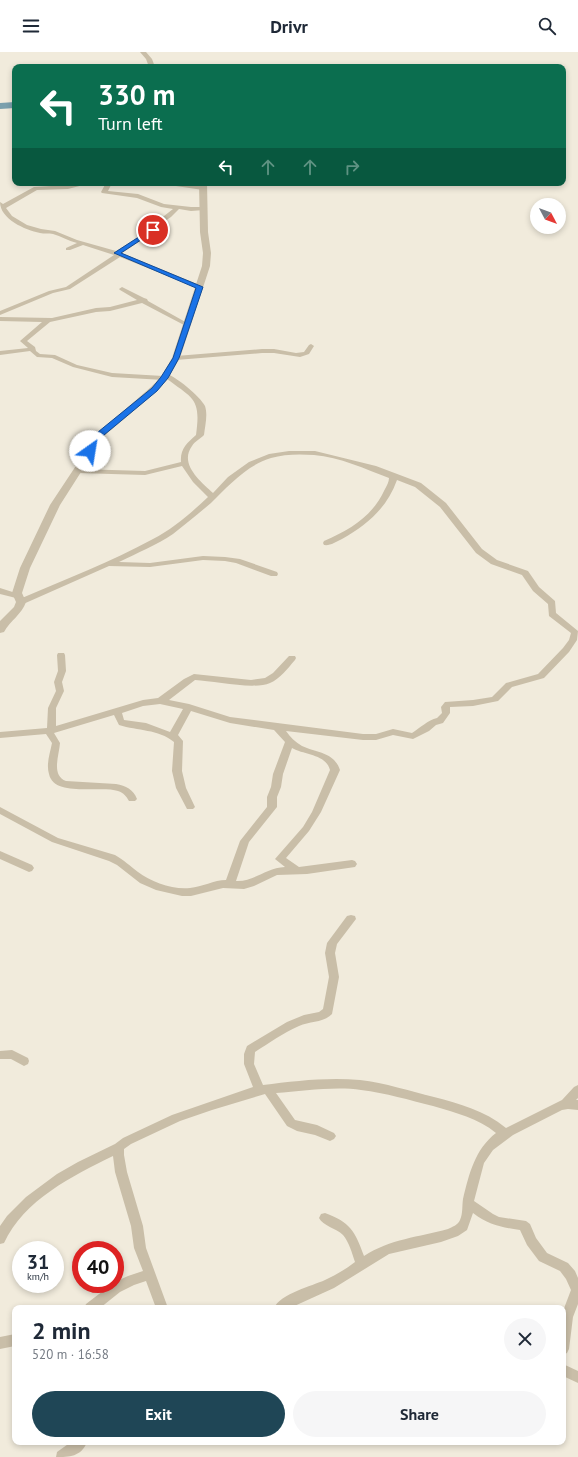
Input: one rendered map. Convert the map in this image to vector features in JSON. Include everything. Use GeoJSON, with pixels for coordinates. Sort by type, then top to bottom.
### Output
{"type":"FeatureCollection","features":[{"type":"Feature","properties":{"kind":"street"},"geometry":{"type":"LineString","coordinates":[[142,52],[149,59],[151,64]]}},
{"type":"Feature","properties":{"kind":"street"},"geometry":{"type":"LineString","coordinates":[[73,186],[36,188],[1,205],[10,217],[25,226],[40,231],[53,232],[118,254],[200,287]]}},
{"type":"Feature","properties":{"kind":"street"},"geometry":{"type":"LineString","coordinates":[[107,186],[104,192],[138,196],[156,204],[177,208],[204,208]]}},
{"type":"Feature","properties":{"kind":"street"},"geometry":{"type":"LineString","coordinates":[[0,630],[3,624],[19,608],[20,599],[18,588],[38,540],[55,505],[101,434],[154,389],[165,376],[176,358],[206,266],[207,253],[204,232],[203,186]]}},
{"type":"Feature","properties":{"kind":"street"},"geometry":{"type":"LineString","coordinates":[[0,313],[51,292],[68,288],[152,231],[157,224],[170,216],[177,208]]}},
{"type":"Feature","properties":{"kind":"street"},"geometry":{"type":"LineString","coordinates":[[68,249],[83,243]]}},
{"type":"Feature","properties":{"kind":"street"},"geometry":{"type":"LineString","coordinates":[[122,289],[145,300],[186,324]]}},
{"type":"Feature","properties":{"kind":"street"},"geometry":{"type":"LineString","coordinates":[[0,319],[48,320],[96,310],[110,309],[145,300]]}},
{"type":"Feature","properties":{"kind":"street"},"geometry":{"type":"LineString","coordinates":[[48,320],[23,341],[33,349],[33,352],[36,355],[53,356],[75,366],[112,376],[165,376],[196,400],[201,406],[202,414],[200,435],[188,446],[185,455],[186,463],[192,477],[212,496]]}},
{"type":"Feature","properties":{"kind":"street"},"geometry":{"type":"LineString","coordinates":[[176,358],[217,353],[283,352],[306,355],[311,346]]}},
{"type":"Feature","properties":{"kind":"street"},"geometry":{"type":"LineString","coordinates":[[0,354],[33,349]]}},
{"type":"Feature","properties":{"kind":"street"},"geometry":{"type":"LineString","coordinates":[[0,590],[20,599],[108,564],[160,538],[231,479],[252,464],[269,456],[289,453],[315,453],[373,468],[418,485],[443,505],[478,551],[494,562],[525,573],[536,589],[552,603],[552,614],[576,634],[566,650],[541,676],[509,685],[495,699],[473,704],[448,704],[445,707],[446,713],[440,720],[433,722],[426,729],[414,736],[393,732],[370,738],[277,727],[230,720],[189,707],[160,701],[143,703],[50,731],[12,732],[0,735]]}},
{"type":"Feature","properties":{"kind":"street"},"geometry":{"type":"LineString","coordinates":[[78,471],[145,473],[186,463]]}},
{"type":"Feature","properties":{"kind":"street"},"geometry":{"type":"LineString","coordinates":[[327,543],[354,529],[380,507],[385,501],[394,481],[393,476]]}},
{"type":"Feature","properties":{"kind":"street"},"geometry":{"type":"LineString","coordinates":[[108,564],[144,565],[203,558],[225,559],[237,561],[274,574]]}},
{"type":"Feature","properties":{"kind":"street"},"geometry":{"type":"LineString","coordinates":[[61,655],[62,671],[58,682],[60,691],[52,708],[50,731],[56,743],[52,768],[54,777],[59,782],[75,785],[117,787],[130,794],[132,799]]}},
{"type":"Feature","properties":{"kind":"street"},"geometry":{"type":"LineString","coordinates":[[160,701],[194,677],[251,683],[267,681],[276,675],[292,658]]}},
{"type":"Feature","properties":{"kind":"street"},"geometry":{"type":"LineString","coordinates":[[173,736],[176,728],[189,707]]}},
{"type":"Feature","properties":{"kind":"street"},"geometry":{"type":"LineString","coordinates":[[117,711],[122,723],[146,726],[173,736],[179,741],[177,766],[178,780],[190,807]]}},
{"type":"Feature","properties":{"kind":"street"},"geometry":{"type":"LineString","coordinates":[[277,727],[295,746],[323,756],[331,761],[335,770],[316,812],[306,829],[281,858],[281,860],[297,870]]}},
{"type":"Feature","properties":{"kind":"street"},"geometry":{"type":"LineString","coordinates":[[230,884],[245,841],[272,807],[272,797],[276,787],[278,774],[290,741]]}},
{"type":"Feature","properties":{"kind":"street"},"geometry":{"type":"LineString","coordinates":[[0,810],[55,840],[112,858],[120,862],[135,876],[156,886],[182,892],[191,892],[223,884],[244,885],[276,871],[320,869],[352,864]]}},
{"type":"Feature","properties":{"kind":"street"},"geometry":{"type":"LineString","coordinates":[[0,855],[29,868]]}},
{"type":"Feature","properties":{"kind":"street"},"geometry":{"type":"LineString","coordinates":[[330,1136],[317,1130],[297,1126],[292,1122],[263,1090],[247,1059],[248,1053],[251,1049],[293,1024],[305,1019],[322,1016],[328,1011],[334,977],[330,953],[332,943],[351,919]]}},
{"type":"Feature","properties":{"kind":"street"},"geometry":{"type":"LineString","coordinates":[[0,1055],[12,1054],[24,1061]]}},
{"type":"Feature","properties":{"kind":"street"},"geometry":{"type":"LineString","coordinates":[[0,1239],[11,1220],[22,1206],[70,1172],[119,1147],[127,1141],[176,1118],[263,1090],[311,1085],[353,1085],[392,1091],[471,1112],[492,1123],[504,1133]]}},
{"type":"Feature","properties":{"kind":"street"},"geometry":{"type":"LineString","coordinates":[[284,1305],[290,1300],[317,1290],[339,1279],[379,1253],[398,1246],[447,1234],[464,1225],[468,1215],[468,1203],[483,1153],[504,1133],[566,1104],[578,1090]]}},
{"type":"Feature","properties":{"kind":"street"},"geometry":{"type":"LineString","coordinates":[[566,1104],[578,1105]]}},
{"type":"Feature","properties":{"kind":"street"},"geometry":{"type":"LineString","coordinates":[[119,1147],[118,1155],[121,1172],[137,1226],[140,1248],[161,1305]]}},
{"type":"Feature","properties":{"kind":"street"},"geometry":{"type":"LineString","coordinates":[[468,1203],[489,1218],[499,1222],[522,1225],[526,1228],[531,1241],[543,1257],[564,1267],[571,1275],[577,1290],[567,1317],[566,1325]]}},
{"type":"Feature","properties":{"kind":"street"},"geometry":{"type":"LineString","coordinates":[[325,1218],[336,1222],[351,1235],[362,1264]]}},
{"type":"Feature","properties":{"kind":"street"},"geometry":{"type":"LineString","coordinates":[[94,1305],[116,1288],[132,1280],[149,1275]]}},
{"type":"Feature","properties":{"kind":"street"},"geometry":{"type":"LineString","coordinates":[[0,1343],[12,1341]]}},
{"type":"Feature","properties":{"kind":"street"},"geometry":{"type":"LineString","coordinates":[[566,1371],[578,1377]]}},
{"type":"Feature","properties":{"kind":"street"},"geometry":{"type":"LineString","coordinates":[[62,1457],[77,1445]]}},
{"type":"Feature","properties":{"kind":"waterway"},"geometry":{"type":"LineString","coordinates":[[0,106],[12,105]]}},
{"type":"Feature","properties":{"kind":"route"},"geometry":{"type":"LineString","coordinates":[[90,451],[101,434],[154,389],[164,378],[176,358],[186,324],[200,287],[117,253],[153,230]]}}]}
